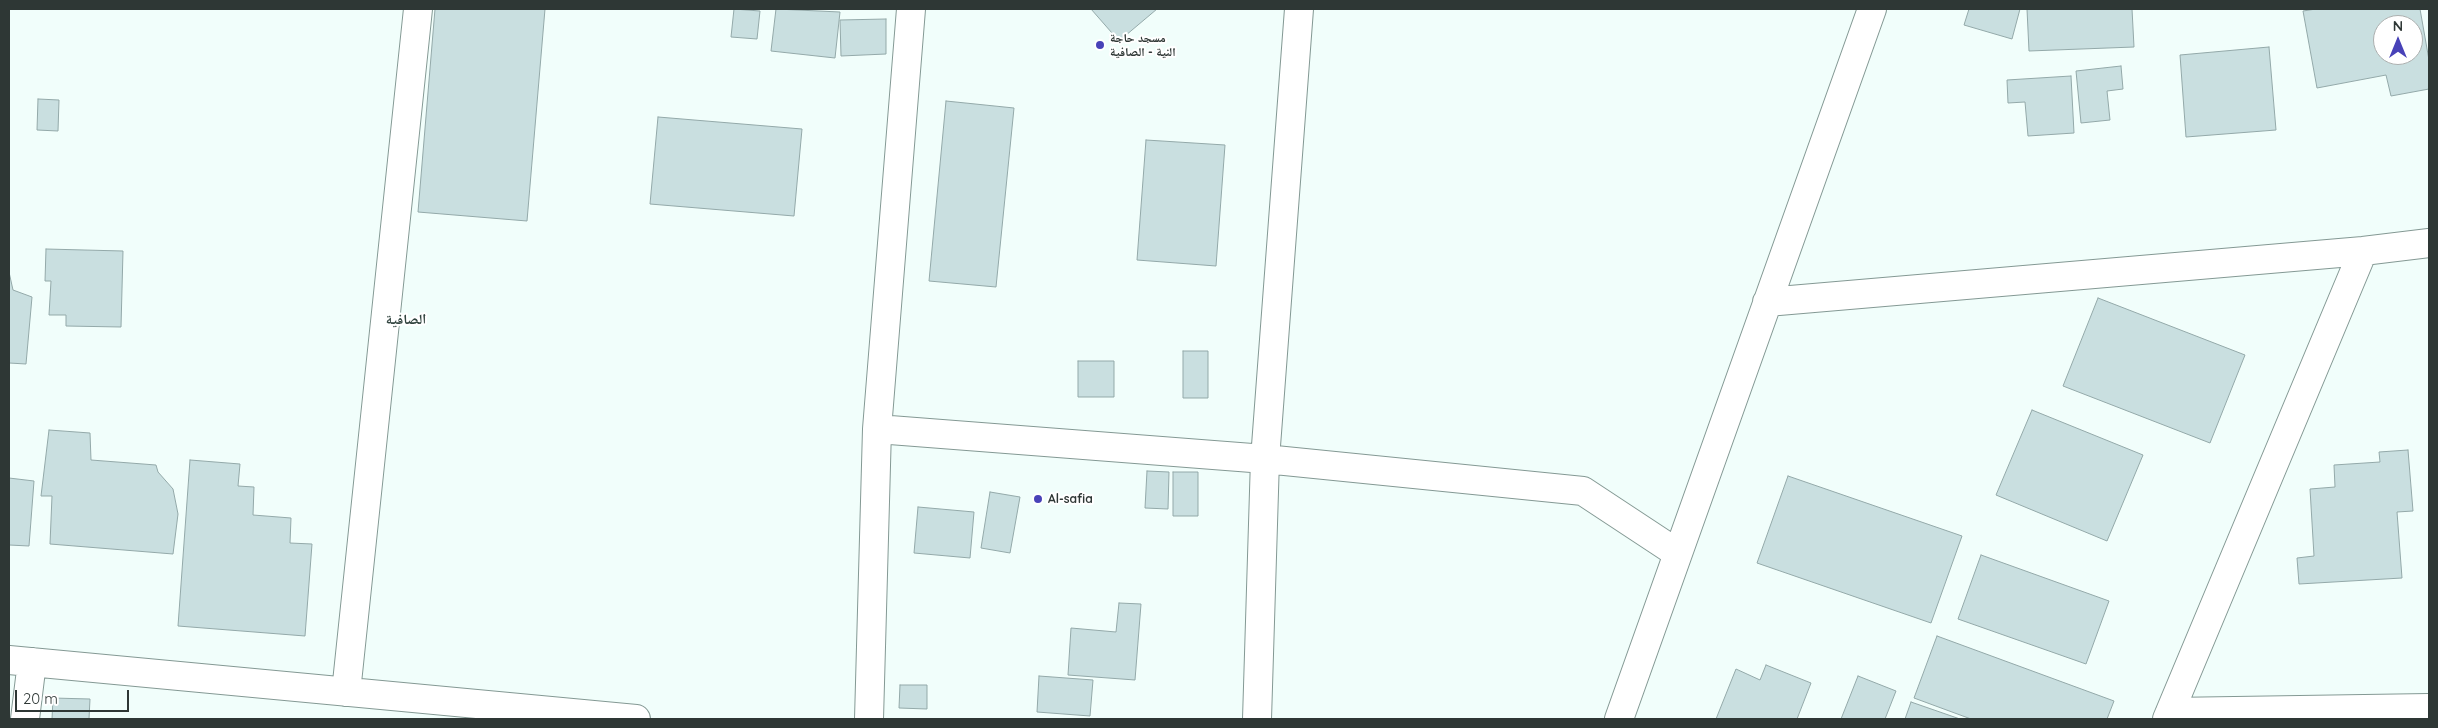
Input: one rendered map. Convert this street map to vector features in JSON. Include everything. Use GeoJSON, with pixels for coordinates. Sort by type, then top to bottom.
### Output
{"type":"FeatureCollection","features":[{"type":"Feature","properties":{"kind":"street"},"geometry":{"type":"LineString","coordinates":[[346,692],[418,9]]}},
{"type":"Feature","properties":{"kind":"street"},"geometry":{"type":"LineString","coordinates":[[869,719],[877,429],[911,9]]}},
{"type":"Feature","properties":{"kind":"street"},"geometry":{"type":"LineString","coordinates":[[1257,719],[1265,459],[1299,9]]}},
{"type":"Feature","properties":{"kind":"street"},"geometry":{"type":"LineString","coordinates":[[1619,719],[1766,302],[1872,9]]}},
{"type":"Feature","properties":{"kind":"street"},"geometry":{"type":"LineString","coordinates":[[1766,302],[2363,251],[2429,243]]}},
{"type":"Feature","properties":{"kind":"street"},"geometry":{"type":"LineString","coordinates":[[2363,251],[2168,716],[2429,708]]}},
{"type":"Feature","properties":{"kind":"street"},"geometry":{"type":"LineString","coordinates":[[877,429],[1265,459],[1583,490],[1677,553]]}},
{"type":"Feature","properties":{"kind":"street"},"geometry":{"type":"LineString","coordinates":[[25,719],[21,661],[600,718],[636,719]]}},
{"type":"Feature","properties":{"kind":"building"},"geometry":{"type":"Polygon","coordinates":[[[435,9],[545,9],[527,221],[418,212],[435,9]]]}},
{"type":"Feature","properties":{"kind":"building"},"geometry":{"type":"Polygon","coordinates":[[[734,9],[760,11],[757,39],[731,37],[734,9]]]}},
{"type":"Feature","properties":{"kind":"building"},"geometry":{"type":"Polygon","coordinates":[[[776,9],[840,12],[835,58],[771,51],[776,9]]]}},
{"type":"Feature","properties":{"kind":"building","name":"مسجد حاجة النية - الصافية"},"geometry":{"type":"Polygon","coordinates":[[[1091,9],[1157,9],[1119,41],[1091,9]]]}},
{"type":"Feature","properties":{"kind":"building"},"geometry":{"type":"Polygon","coordinates":[[[1969,9],[2020,9],[2012,39],[1964,25],[1969,9]]]}},
{"type":"Feature","properties":{"kind":"building"},"geometry":{"type":"Polygon","coordinates":[[[2027,9],[2132,9],[2134,47],[2029,51],[2027,9]]]}},
{"type":"Feature","properties":{"kind":"building"},"geometry":{"type":"Polygon","coordinates":[[[2316,9],[2420,9],[2421,15],[2373,15],[2373,65],[2423,65],[2423,26],[2429,60],[2429,89],[2391,96],[2386,75],[2317,88],[2303,11],[2316,9]]]}},
{"type":"Feature","properties":{"kind":"building"},"geometry":{"type":"Polygon","coordinates":[[[886,19],[886,54],[841,56],[840,20],[886,19]]]}},
{"type":"Feature","properties":{"kind":"building"},"geometry":{"type":"Polygon","coordinates":[[[2269,47],[2276,130],[2186,137],[2180,55],[2269,47]]]}},
{"type":"Feature","properties":{"kind":"building"},"geometry":{"type":"Polygon","coordinates":[[[2121,66],[2123,89],[2107,91],[2110,120],[2081,123],[2076,71],[2121,66]]]}},
{"type":"Feature","properties":{"kind":"building"},"geometry":{"type":"Polygon","coordinates":[[[2071,76],[2074,133],[2028,136],[2025,102],[2008,103],[2007,80],[2071,76]]]}},
{"type":"Feature","properties":{"kind":"building"},"geometry":{"type":"Polygon","coordinates":[[[38,99],[59,100],[58,131],[37,130],[38,99]]]}},
{"type":"Feature","properties":{"kind":"building"},"geometry":{"type":"Polygon","coordinates":[[[946,101],[1014,108],[996,287],[929,281],[946,101]]]}},
{"type":"Feature","properties":{"kind":"building"},"geometry":{"type":"Polygon","coordinates":[[[658,117],[802,129],[794,216],[650,204],[658,117]]]}},
{"type":"Feature","properties":{"kind":"building"},"geometry":{"type":"Polygon","coordinates":[[[1146,140],[1225,145],[1216,266],[1137,260],[1146,140]]]}},
{"type":"Feature","properties":{"kind":"building"},"geometry":{"type":"Polygon","coordinates":[[[46,249],[123,251],[121,327],[66,326],[66,315],[49,315],[51,281],[45,281],[46,249]]]}},
{"type":"Feature","properties":{"kind":"building"},"geometry":{"type":"Polygon","coordinates":[[[9,272],[13,290],[32,297],[26,364],[9,363],[9,272]]]}},
{"type":"Feature","properties":{"kind":"building"},"geometry":{"type":"Polygon","coordinates":[[[2098,298],[2245,355],[2210,443],[2063,386],[2098,298]]]}},
{"type":"Feature","properties":{"kind":"building"},"geometry":{"type":"Polygon","coordinates":[[[1183,351],[1208,351],[1208,398],[1183,398],[1183,351]]]}},
{"type":"Feature","properties":{"kind":"building"},"geometry":{"type":"Polygon","coordinates":[[[1078,361],[1114,361],[1114,397],[1078,397],[1078,361]]]}},
{"type":"Feature","properties":{"kind":"building"},"geometry":{"type":"Polygon","coordinates":[[[2032,410],[2143,455],[2107,541],[1996,495],[2032,410]]]}},
{"type":"Feature","properties":{"kind":"building"},"geometry":{"type":"Polygon","coordinates":[[[49,430],[90,433],[91,460],[156,465],[158,472],[173,489],[178,514],[173,554],[50,544],[52,496],[41,496],[49,430]]]}},
{"type":"Feature","properties":{"kind":"building"},"geometry":{"type":"Polygon","coordinates":[[[2408,450],[2413,511],[2397,512],[2402,578],[2299,584],[2297,558],[2314,556],[2310,489],[2335,487],[2334,465],[2380,462],[2379,452],[2408,450]]]}},
{"type":"Feature","properties":{"kind":"building"},"geometry":{"type":"Polygon","coordinates":[[[190,460],[240,464],[238,486],[254,487],[253,515],[291,518],[290,543],[312,544],[305,636],[178,626],[190,460]]]}},
{"type":"Feature","properties":{"kind":"building"},"geometry":{"type":"Polygon","coordinates":[[[1147,471],[1169,472],[1168,509],[1145,508],[1147,471]]]}},
{"type":"Feature","properties":{"kind":"building"},"geometry":{"type":"Polygon","coordinates":[[[1173,472],[1198,472],[1198,516],[1173,516],[1173,472]]]}},
{"type":"Feature","properties":{"kind":"building"},"geometry":{"type":"Polygon","coordinates":[[[1788,476],[1962,536],[1931,623],[1757,563],[1788,476]]]}},
{"type":"Feature","properties":{"kind":"building"},"geometry":{"type":"Polygon","coordinates":[[[9,478],[34,481],[29,546],[9,545],[9,478]]]}},
{"type":"Feature","properties":{"kind":"building"},"geometry":{"type":"Polygon","coordinates":[[[990,492],[1020,497],[1010,553],[981,548],[990,492]]]}},
{"type":"Feature","properties":{"kind":"building"},"geometry":{"type":"Polygon","coordinates":[[[918,507],[974,512],[970,558],[914,553],[918,507]]]}},
{"type":"Feature","properties":{"kind":"building"},"geometry":{"type":"Polygon","coordinates":[[[1981,555],[2109,601],[2086,664],[1958,619],[1981,555]]]}},
{"type":"Feature","properties":{"kind":"building"},"geometry":{"type":"Polygon","coordinates":[[[1119,603],[1141,604],[1135,680],[1068,675],[1071,628],[1116,632],[1119,603]]]}},
{"type":"Feature","properties":{"kind":"building"},"geometry":{"type":"Polygon","coordinates":[[[1937,636],[2114,701],[2107,719],[1971,719],[1914,698],[1937,636]]]}},
{"type":"Feature","properties":{"kind":"building"},"geometry":{"type":"Polygon","coordinates":[[[1766,665],[1811,683],[1797,719],[1716,719],[1736,669],[1760,680],[1766,665]]]}},
{"type":"Feature","properties":{"kind":"building"},"geometry":{"type":"Polygon","coordinates":[[[1039,676],[1093,680],[1090,716],[1037,712],[1039,676]]]}},
{"type":"Feature","properties":{"kind":"building"},"geometry":{"type":"Polygon","coordinates":[[[1858,676],[1896,691],[1885,719],[1841,719],[1858,676]]]}},
{"type":"Feature","properties":{"kind":"building"},"geometry":{"type":"Polygon","coordinates":[[[900,685],[927,685],[927,709],[899,708],[900,685]]]}},
{"type":"Feature","properties":{"kind":"building"},"geometry":{"type":"Polygon","coordinates":[[[53,698],[90,699],[89,719],[52,719],[53,698]]]}},
{"type":"Feature","properties":{"kind":"building"},"geometry":{"type":"Polygon","coordinates":[[[1911,702],[1960,719],[1905,719],[1911,702]]]}},
{"type":"Feature","properties":{"kind":"place","name":"مسجد حاجة النية - الصافية"},"geometry":{"type":"Point","coordinates":[1100,45]}},
{"type":"Feature","properties":{"kind":"place","name":"Al-safia"},"geometry":{"type":"Point","coordinates":[1038,499]}},
{"type":"Feature","properties":{"kind":"district","name":"الصافية"},"geometry":{"type":"Point","coordinates":[406,320]}}]}
